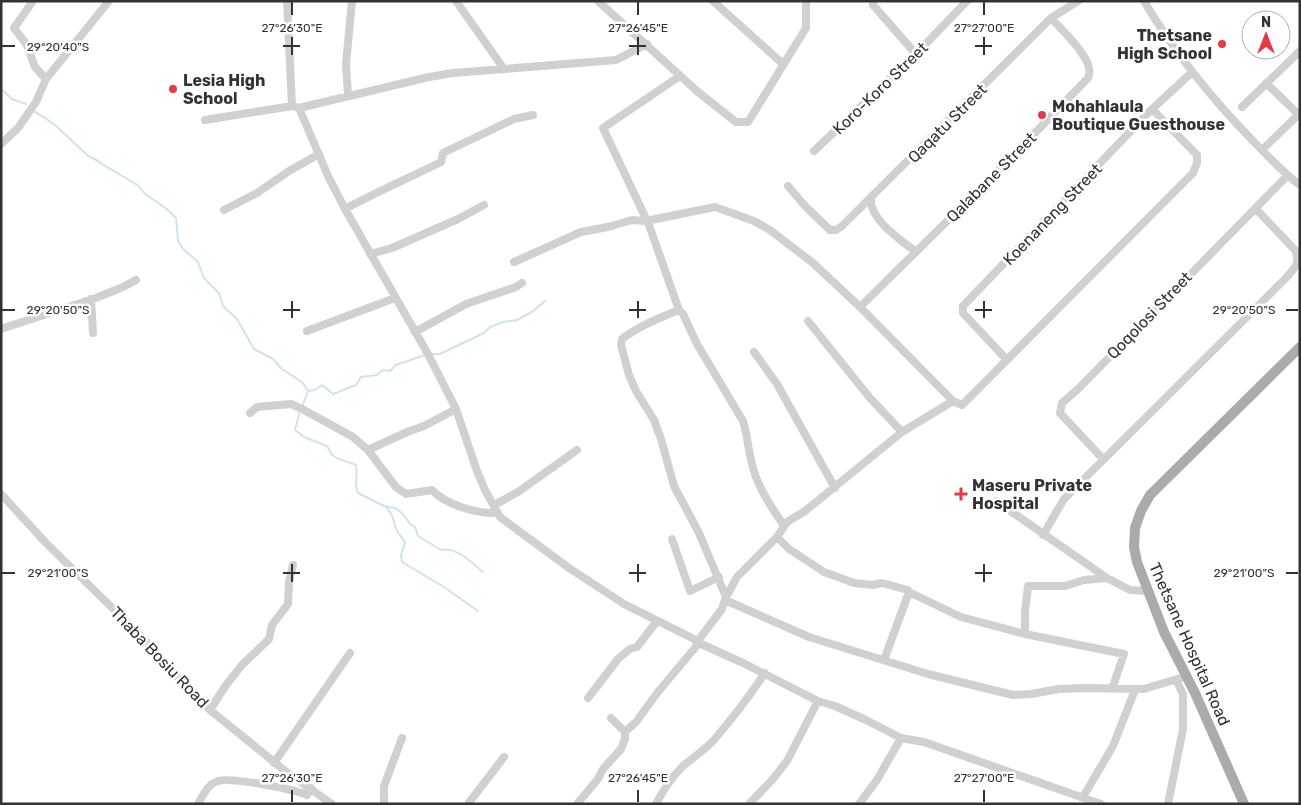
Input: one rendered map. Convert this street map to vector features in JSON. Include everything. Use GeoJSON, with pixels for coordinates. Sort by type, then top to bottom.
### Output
{"type":"FeatureCollection","features":[{"type":"Feature","properties":{"kind":"main road","name":"Thetsane Hospital Road"},"geometry":{"type":"LineString","coordinates":[[1244,804],[1187,676],[1164,632],[1137,562],[1134,547],[1135,528],[1141,511],[1150,495],[1300,347]]}},
{"type":"Feature","properties":{"kind":"street"},"geometry":{"type":"LineString","coordinates":[[33,1],[14,28],[27,45],[35,67],[46,79]]}},
{"type":"Feature","properties":{"kind":"street"},"geometry":{"type":"LineString","coordinates":[[1,144],[25,119],[36,102],[46,79],[109,1]]}},
{"type":"Feature","properties":{"kind":"street"},"geometry":{"type":"LineString","coordinates":[[287,1],[295,107],[344,209],[415,332],[456,409],[477,471],[500,517],[570,568],[624,604],[692,638],[698,643],[765,673],[818,701],[835,706],[901,738],[924,742],[1101,804]]}},
{"type":"Feature","properties":{"kind":"street"},"geometry":{"type":"LineString","coordinates":[[348,95],[346,64],[352,1]]}},
{"type":"Feature","properties":{"kind":"street"},"geometry":{"type":"LineString","coordinates":[[456,1],[504,69]]}},
{"type":"Feature","properties":{"kind":"street"},"geometry":{"type":"LineString","coordinates":[[598,1],[680,76],[736,122],[748,122],[806,28],[806,1]]}},
{"type":"Feature","properties":{"kind":"street"},"geometry":{"type":"LineString","coordinates":[[713,1],[783,64]]}},
{"type":"Feature","properties":{"kind":"street"},"geometry":{"type":"LineString","coordinates":[[873,1],[873,5],[916,54]]}},
{"type":"Feature","properties":{"kind":"street","name":"Koro-Koro Street"},"geometry":{"type":"LineString","coordinates":[[814,152],[916,54],[967,1]]}},
{"type":"Feature","properties":{"kind":"street","name":"Qaqatu Street"},"geometry":{"type":"LineString","coordinates":[[788,186],[805,206],[830,230],[836,230],[870,199],[1051,18],[1078,1]]}},
{"type":"Feature","properties":{"kind":"street"},"geometry":{"type":"LineString","coordinates":[[1144,1],[1191,73],[1231,119],[1288,175],[1300,184]]}},
{"type":"Feature","properties":{"kind":"street","name":"Qalabane Street"},"geometry":{"type":"LineString","coordinates":[[860,307],[1088,78],[1090,73],[1089,65],[1077,47],[1051,18]]}},
{"type":"Feature","properties":{"kind":"street"},"geometry":{"type":"LineString","coordinates":[[205,120],[295,107],[429,76],[616,60],[647,44]]}},
{"type":"Feature","properties":{"kind":"street"},"geometry":{"type":"LineString","coordinates":[[1242,107],[1300,51]]}},
{"type":"Feature","properties":{"kind":"street","name":"Koenaneng Street"},"geometry":{"type":"LineString","coordinates":[[1007,360],[963,313],[963,306],[1152,109],[1191,73]]}},
{"type":"Feature","properties":{"kind":"street"},"geometry":{"type":"LineString","coordinates":[[680,76],[603,128],[649,225],[679,310],[683,314],[718,382],[743,421],[751,461],[760,490],[784,526]]}},
{"type":"Feature","properties":{"kind":"street"},"geometry":{"type":"LineString","coordinates":[[1262,150],[1299,114],[1266,83]]}},
{"type":"Feature","properties":{"kind":"street"},"geometry":{"type":"LineString","coordinates":[[514,262],[581,232],[632,220],[646,221],[715,207],[754,221],[770,230],[813,263],[860,307],[953,401],[962,405],[1193,173],[1197,163],[1197,155],[1152,109]]}},
{"type":"Feature","properties":{"kind":"street"},"geometry":{"type":"LineString","coordinates":[[344,209],[441,162],[443,152],[514,119],[533,115]]}},
{"type":"Feature","properties":{"kind":"street"},"geometry":{"type":"LineString","coordinates":[[224,210],[257,194],[289,170],[319,154]]}},
{"type":"Feature","properties":{"kind":"street","name":"Qoqolosi Street"},"geometry":{"type":"LineString","coordinates":[[1103,459],[1060,413],[1062,403],[1079,388],[1288,175]]}},
{"type":"Feature","properties":{"kind":"street"},"geometry":{"type":"LineString","coordinates":[[870,199],[870,206],[877,218],[916,252]]}},
{"type":"Feature","properties":{"kind":"street"},"geometry":{"type":"LineString","coordinates":[[370,254],[392,248],[458,219],[484,205]]}},
{"type":"Feature","properties":{"kind":"street"},"geometry":{"type":"LineString","coordinates":[[1043,535],[1064,499],[1174,391],[1286,278],[1297,264],[1299,258],[1295,250],[1256,209]]}},
{"type":"Feature","properties":{"kind":"street"},"geometry":{"type":"LineString","coordinates":[[1,329],[91,299],[136,280]]}},
{"type":"Feature","properties":{"kind":"street"},"geometry":{"type":"LineString","coordinates":[[415,332],[466,304],[516,287],[522,283]]}},
{"type":"Feature","properties":{"kind":"street"},"geometry":{"type":"LineString","coordinates":[[307,331],[395,298]]}},
{"type":"Feature","properties":{"kind":"street"},"geometry":{"type":"LineString","coordinates":[[91,299],[93,333]]}},
{"type":"Feature","properties":{"kind":"street"},"geometry":{"type":"LineString","coordinates":[[679,310],[648,322],[628,334],[622,339],[621,345],[629,375],[636,391],[654,420],[662,439],[674,486],[699,533],[719,577],[726,599],[809,637],[928,674],[1013,696],[1060,689],[1144,689],[1187,676]]}},
{"type":"Feature","properties":{"kind":"street"},"geometry":{"type":"LineString","coordinates":[[808,321],[870,398],[902,432]]}},
{"type":"Feature","properties":{"kind":"street"},"geometry":{"type":"LineString","coordinates":[[754,352],[777,384],[834,488]]}},
{"type":"Feature","properties":{"kind":"street"},"geometry":{"type":"LineString","coordinates":[[625,732],[636,722],[722,610],[737,577],[777,537],[784,526],[791,519],[806,511],[902,432],[953,401]]}},
{"type":"Feature","properties":{"kind":"street"},"geometry":{"type":"LineString","coordinates":[[250,413],[257,407],[291,404],[353,436],[368,450],[396,487],[406,494],[432,490],[438,496],[470,509],[488,513],[577,450]]}},
{"type":"Feature","properties":{"kind":"street"},"geometry":{"type":"LineString","coordinates":[[368,450],[424,426],[456,409]]}},
{"type":"Feature","properties":{"kind":"street","name":"Thaba Bosiu Road"},"geometry":{"type":"LineString","coordinates":[[1,494],[46,543],[144,639],[164,664],[210,710],[274,763],[332,804]]}},
{"type":"Feature","properties":{"kind":"street"},"geometry":{"type":"LineString","coordinates":[[996,502],[1107,578],[1130,590],[1148,591]]}},
{"type":"Feature","properties":{"kind":"street"},"geometry":{"type":"LineString","coordinates":[[777,537],[788,549],[824,572],[854,582],[873,585],[882,583],[908,590],[961,617],[1025,634],[1124,654],[1112,689]]}},
{"type":"Feature","properties":{"kind":"street"},"geometry":{"type":"LineString","coordinates":[[672,539],[690,591],[719,577]]}},
{"type":"Feature","properties":{"kind":"street"},"geometry":{"type":"LineString","coordinates":[[210,710],[238,669],[268,639],[272,625],[288,604],[289,582],[293,565]]}},
{"type":"Feature","properties":{"kind":"street"},"geometry":{"type":"LineString","coordinates":[[1025,634],[1028,586],[1065,586],[1084,580],[1107,578]]}},
{"type":"Feature","properties":{"kind":"street"},"geometry":{"type":"LineString","coordinates":[[884,660],[909,592]]}},
{"type":"Feature","properties":{"kind":"street"},"geometry":{"type":"LineString","coordinates":[[588,698],[618,659],[630,649],[637,647],[657,621]]}},
{"type":"Feature","properties":{"kind":"street"},"geometry":{"type":"LineString","coordinates":[[274,763],[350,653]]}},
{"type":"Feature","properties":{"kind":"street"},"geometry":{"type":"LineString","coordinates":[[656,804],[671,779],[725,727],[743,706],[765,673]]}},
{"type":"Feature","properties":{"kind":"street"},"geometry":{"type":"LineString","coordinates":[[1168,804],[1183,729],[1184,694],[1176,680]]}},
{"type":"Feature","properties":{"kind":"street"},"geometry":{"type":"LineString","coordinates":[[1083,798],[1113,746],[1135,690]]}},
{"type":"Feature","properties":{"kind":"street"},"geometry":{"type":"LineString","coordinates":[[750,804],[787,761],[818,701]]}},
{"type":"Feature","properties":{"kind":"street"},"geometry":{"type":"LineString","coordinates":[[577,804],[598,779],[603,768],[621,749],[625,739],[625,732],[611,718]]}},
{"type":"Feature","properties":{"kind":"street"},"geometry":{"type":"LineString","coordinates":[[384,804],[384,786],[402,738]]}},
{"type":"Feature","properties":{"kind":"street"},"geometry":{"type":"LineString","coordinates":[[859,804],[877,780],[901,738]]}},
{"type":"Feature","properties":{"kind":"street"},"geometry":{"type":"LineString","coordinates":[[468,804],[503,761],[504,757]]}},
{"type":"Feature","properties":{"kind":"street"},"geometry":{"type":"LineString","coordinates":[[198,804],[208,787],[219,781],[239,781],[289,789],[307,795],[311,788]]}},
{"type":"Feature","properties":{"kind":"waterway"},"geometry":{"type":"LineString","coordinates":[[1,89],[12,99],[26,104]]}},
{"type":"Feature","properties":{"kind":"waterway"},"geometry":{"type":"LineString","coordinates":[[35,112],[55,126],[87,155],[139,186],[144,193],[176,218],[178,241],[183,249],[198,262],[204,278],[219,293],[223,306],[237,319],[254,349],[273,359],[282,369],[302,382],[308,391],[315,390],[322,385],[333,394],[356,385],[361,377],[377,375],[383,370],[390,371],[396,365],[425,355]]}},
{"type":"Feature","properties":{"kind":"waterway"},"geometry":{"type":"LineString","coordinates":[[430,354],[440,354],[484,333],[490,327],[503,322],[517,320],[532,312],[545,301]]}},
{"type":"Feature","properties":{"kind":"waterway"},"geometry":{"type":"LineString","coordinates":[[302,407],[308,391]]}},
{"type":"Feature","properties":{"kind":"waterway"},"geometry":{"type":"LineString","coordinates":[[300,411],[295,430],[304,437],[327,446],[332,455],[356,465],[358,493],[384,506],[395,508],[415,527],[418,536],[441,550],[447,549],[458,553],[483,572]]}},
{"type":"Feature","properties":{"kind":"waterway"},"geometry":{"type":"LineString","coordinates":[[386,507],[405,543],[401,555],[402,562],[444,587],[478,611]]}},
{"type":"Feature","properties":{"kind":"place","name":"Thetsane High School"},"geometry":{"type":"Point","coordinates":[1222,44]}},
{"type":"Feature","properties":{"kind":"place","name":"Lesia High School"},"geometry":{"type":"Point","coordinates":[173,89]}},
{"type":"Feature","properties":{"kind":"place","name":"Mohahlaula Boutique Guesthouse"},"geometry":{"type":"Point","coordinates":[1042,115]}},
{"type":"Feature","properties":{"kind":"place","name":"Maseru Private Hospital"},"geometry":{"type":"Point","coordinates":[961,494]}}]}
